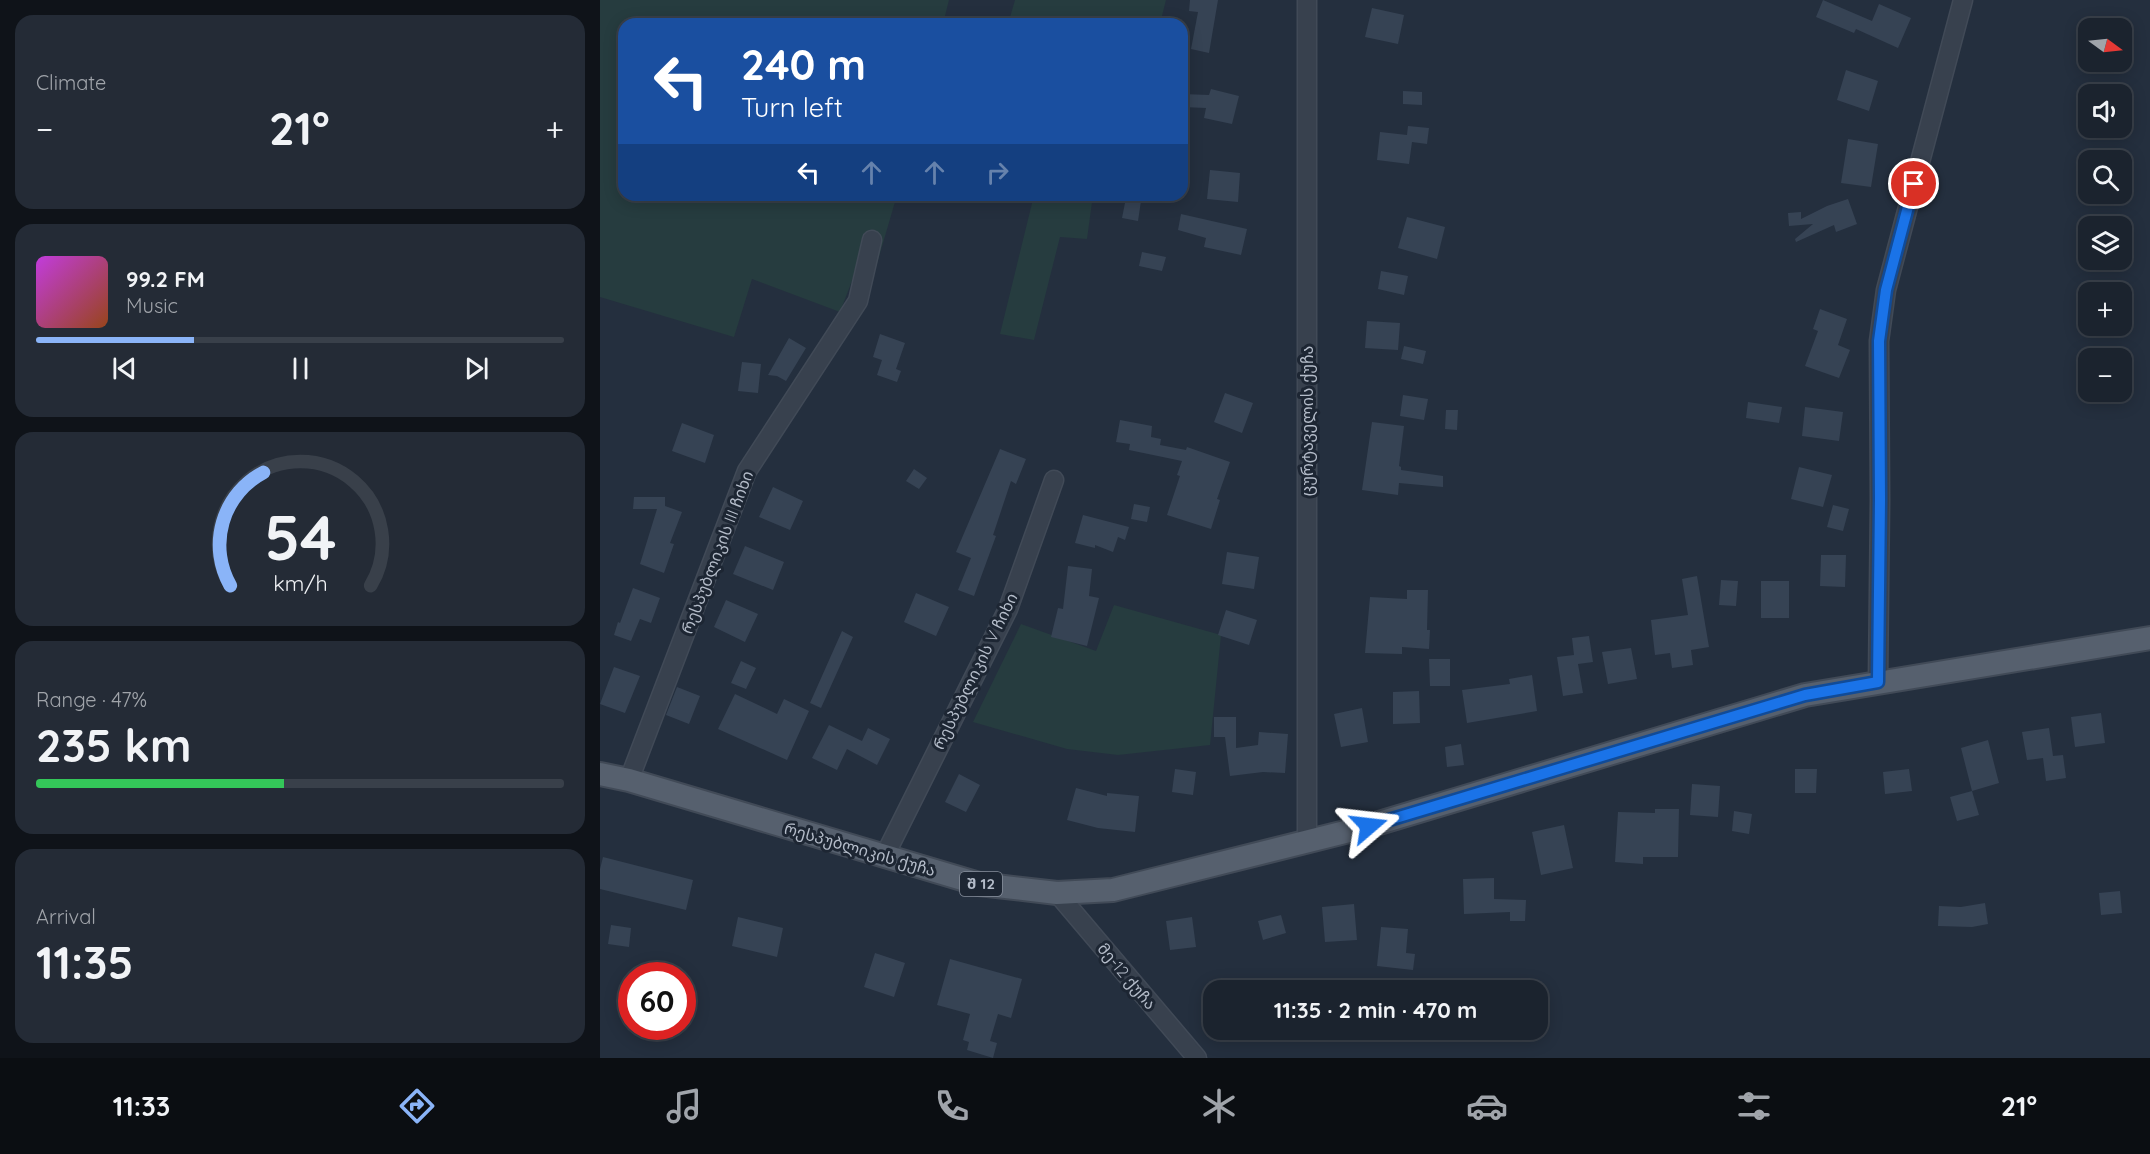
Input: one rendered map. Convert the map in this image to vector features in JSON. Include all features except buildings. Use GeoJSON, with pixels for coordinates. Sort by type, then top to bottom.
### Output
{"type":"FeatureCollection","features":[{"type":"Feature","properties":{"kind":"main road","name":"შ 12"},"geometry":{"type":"LineString","coordinates":[[1878,682],[2150,638]]}},
{"type":"Feature","properties":{"kind":"main road","name":"რესპუბლიკის ქუჩა"},"geometry":{"type":"LineString","coordinates":[[600,774],[629,780],[979,884],[1057,893],[1113,890],[1369,826],[1805,695],[1878,682]]}},
{"type":"Feature","properties":{"kind":"street","name":"ცურტაველის ქუჩა"},"geometry":{"type":"LineString","coordinates":[[1307,0],[1307,842]]}},
{"type":"Feature","properties":{"kind":"street"},"geometry":{"type":"LineString","coordinates":[[1878,682],[1879,341],[1886,290],[1964,0]]}},
{"type":"Feature","properties":{"kind":"street","name":"რესპუბლიკის III ჩიხი"},"geometry":{"type":"LineString","coordinates":[[629,780],[747,471],[858,301],[872,240]]}},
{"type":"Feature","properties":{"kind":"street","name":"რესპუბლიკის V ჩიხი"},"geometry":{"type":"LineString","coordinates":[[884,857],[1008,609],[1054,480]]}},
{"type":"Feature","properties":{"kind":"street","name":"მე-12 ქუჩა"},"geometry":{"type":"LineString","coordinates":[[1057,893],[1197,1058]]}},
{"type":"Feature","properties":{"kind":"green space"},"geometry":{"type":"Polygon","coordinates":[[[600,0],[949,0],[944,18],[618,18],[618,201],[895,201],[874,274],[855,273],[840,312],[752,279],[734,337],[600,297],[600,0]]]}},
{"type":"Feature","properties":{"kind":"green space"},"geometry":{"type":"Polygon","coordinates":[[[1015,0],[1166,0],[1162,18],[1010,18],[1015,0]]]}},
{"type":"Feature","properties":{"kind":"green space"},"geometry":{"type":"Polygon","coordinates":[[[1033,201],[1092,201],[1087,239],[1060,237],[1034,340],[1000,334],[1033,201]]]}},
{"type":"Feature","properties":{"kind":"green space"},"geometry":{"type":"Polygon","coordinates":[[[1114,605],[1221,635],[1210,745],[1118,755],[1067,749],[973,722],[1021,624],[1096,651],[1114,605]]]}},
{"type":"Feature","properties":{"kind":"route"},"geometry":{"type":"LineString","coordinates":[[1369,826],[1805,695],[1878,682],[1880,623],[1879,341],[1886,290],[1914,184]]}}]}
